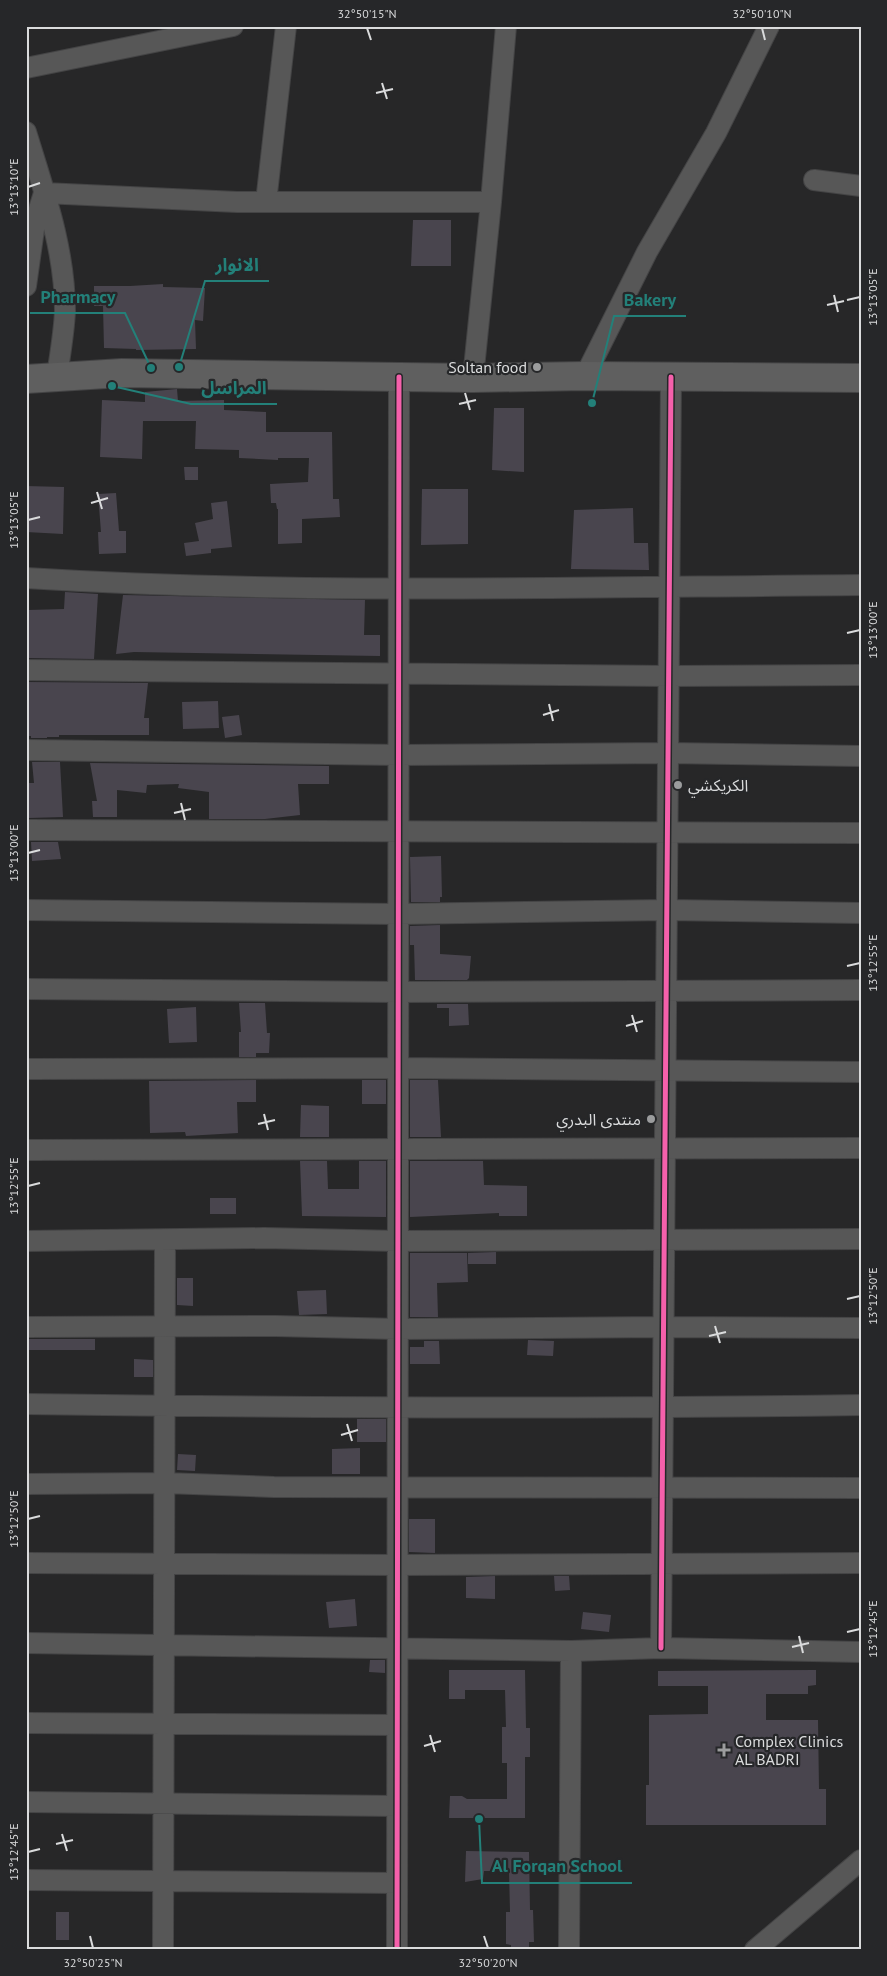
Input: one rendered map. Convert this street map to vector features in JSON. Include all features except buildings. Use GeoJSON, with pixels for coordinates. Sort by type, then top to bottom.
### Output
{"type":"FeatureCollection","features":[{"type":"Feature","properties":{"kind":"main road"},"geometry":{"type":"LineString","coordinates":[[26,378],[122,373],[474,378],[585,376],[861,378]]}},
{"type":"Feature","properties":{"kind":"street"},"geometry":{"type":"LineString","coordinates":[[26,68],[232,26]]}},
{"type":"Feature","properties":{"kind":"street"},"geometry":{"type":"LineString","coordinates":[[266,202],[286,26]]}},
{"type":"Feature","properties":{"kind":"street"},"geometry":{"type":"LineString","coordinates":[[474,378],[506,26]]}},
{"type":"Feature","properties":{"kind":"street"},"geometry":{"type":"LineString","coordinates":[[585,376],[647,252],[716,133],[769,26]]}},
{"type":"Feature","properties":{"kind":"street"},"geometry":{"type":"LineString","coordinates":[[26,132],[52,216],[64,287],[65,313],[58,376]]}},
{"type":"Feature","properties":{"kind":"street"},"geometry":{"type":"LineString","coordinates":[[814,180],[861,186]]}},
{"type":"Feature","properties":{"kind":"street"},"geometry":{"type":"LineString","coordinates":[[44,193],[266,202],[491,202]]}},
{"type":"Feature","properties":{"kind":"street"},"geometry":{"type":"LineString","coordinates":[[26,286],[35,222],[44,193]]}},
{"type":"Feature","properties":{"kind":"street"},"geometry":{"type":"LineString","coordinates":[[397,1950],[399,377]]}},
{"type":"Feature","properties":{"kind":"street"},"geometry":{"type":"LineString","coordinates":[[661,1648],[671,377]]}},
{"type":"Feature","properties":{"kind":"street"},"geometry":{"type":"LineString","coordinates":[[26,578],[114,583],[399,588],[861,585]]}},
{"type":"Feature","properties":{"kind":"street"},"geometry":{"type":"LineString","coordinates":[[26,670],[669,676],[861,674]]}},
{"type":"Feature","properties":{"kind":"street"},"geometry":{"type":"LineString","coordinates":[[26,750],[399,754],[668,753],[861,756]]}},
{"type":"Feature","properties":{"kind":"street"},"geometry":{"type":"LineString","coordinates":[[26,830],[861,833]]}},
{"type":"Feature","properties":{"kind":"street"},"geometry":{"type":"LineString","coordinates":[[26,910],[398,914],[667,910],[861,913]]}},
{"type":"Feature","properties":{"kind":"street"},"geometry":{"type":"LineString","coordinates":[[26,989],[398,992],[861,990]]}},
{"type":"Feature","properties":{"kind":"street"},"geometry":{"type":"LineString","coordinates":[[26,1069],[398,1068],[861,1072]]}},
{"type":"Feature","properties":{"kind":"street"},"geometry":{"type":"LineString","coordinates":[[26,1150],[861,1148]]}},
{"type":"Feature","properties":{"kind":"street"},"geometry":{"type":"LineString","coordinates":[[26,1241],[264,1238],[398,1241],[861,1239]]}},
{"type":"Feature","properties":{"kind":"street"},"geometry":{"type":"LineString","coordinates":[[163,1950],[165,1240]]}},
{"type":"Feature","properties":{"kind":"street"},"geometry":{"type":"LineString","coordinates":[[26,1327],[276,1326],[398,1329],[861,1328]]}},
{"type":"Feature","properties":{"kind":"street"},"geometry":{"type":"LineString","coordinates":[[26,1404],[663,1408],[861,1405]]}},
{"type":"Feature","properties":{"kind":"street"},"geometry":{"type":"LineString","coordinates":[[26,1484],[165,1483],[274,1487],[861,1488]]}},
{"type":"Feature","properties":{"kind":"street"},"geometry":{"type":"LineString","coordinates":[[26,1564],[661,1565],[861,1563]]}},
{"type":"Feature","properties":{"kind":"street"},"geometry":{"type":"LineString","coordinates":[[26,1643],[571,1651],[661,1648],[861,1652]]}},
{"type":"Feature","properties":{"kind":"street"},"geometry":{"type":"LineString","coordinates":[[569,1950],[571,1651]]}},
{"type":"Feature","properties":{"kind":"street"},"geometry":{"type":"LineString","coordinates":[[26,1723],[397,1725]]}},
{"type":"Feature","properties":{"kind":"street"},"geometry":{"type":"LineString","coordinates":[[26,1802],[397,1806]]}},
{"type":"Feature","properties":{"kind":"street"},"geometry":{"type":"LineString","coordinates":[[755,1950],[861,1860]]}},
{"type":"Feature","properties":{"kind":"street"},"geometry":{"type":"LineString","coordinates":[[26,1880],[397,1883]]}},
{"type":"Feature","properties":{"kind":"cycle path"},"geometry":{"type":"LineString","coordinates":[[397,1950],[399,377]]}},
{"type":"Feature","properties":{"kind":"cycle path"},"geometry":{"type":"LineString","coordinates":[[661,1648],[671,377]]}},
{"type":"Feature","properties":{"kind":"place","name":"الانوار"},"geometry":{"type":"Point","coordinates":[179,367]}},
{"type":"Feature","properties":{"kind":"place","name":"Soltan food"},"geometry":{"type":"Point","coordinates":[537,367]}},
{"type":"Feature","properties":{"kind":"place","name":"Pharmacy"},"geometry":{"type":"Point","coordinates":[151,368]}},
{"type":"Feature","properties":{"kind":"place","name":"المراسل"},"geometry":{"type":"Point","coordinates":[112,386]}},
{"type":"Feature","properties":{"kind":"place","name":"Bakery"},"geometry":{"type":"Point","coordinates":[592,403]}},
{"type":"Feature","properties":{"kind":"place","name":"الكريكشي"},"geometry":{"type":"Point","coordinates":[678,785]}},
{"type":"Feature","properties":{"kind":"place","name":"منتدى البدري"},"geometry":{"type":"Point","coordinates":[651,1119]}},
{"type":"Feature","properties":{"kind":"place","name":"Complex Clinics AL BADRI"},"geometry":{"type":"Point","coordinates":[724,1750]}},
{"type":"Feature","properties":{"kind":"place","name":"Al Forqan School"},"geometry":{"type":"Point","coordinates":[479,1819]}}]}
